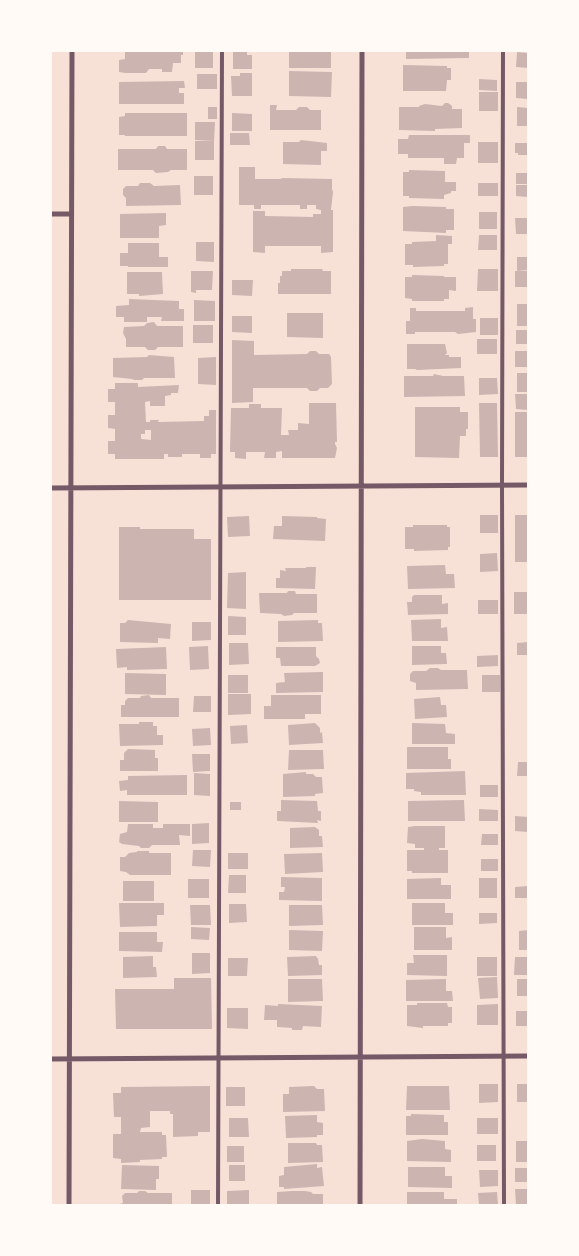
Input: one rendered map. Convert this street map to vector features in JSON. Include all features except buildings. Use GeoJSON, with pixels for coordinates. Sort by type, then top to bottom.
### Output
{"type":"FeatureCollection","features":[{"type":"Feature","properties":{"kind":"street"},"geometry":{"type":"LineString","coordinates":[[69,1205],[72,51]]}},
{"type":"Feature","properties":{"kind":"street"},"geometry":{"type":"LineString","coordinates":[[360,1205],[362,51]]}},
{"type":"Feature","properties":{"kind":"street"},"geometry":{"type":"LineString","coordinates":[[51,214],[72,214]]}},
{"type":"Feature","properties":{"kind":"street"},"geometry":{"type":"LineString","coordinates":[[51,488],[528,485]]}},
{"type":"Feature","properties":{"kind":"street"},"geometry":{"type":"LineString","coordinates":[[51,1059],[528,1056]]}},
{"type":"Feature","properties":{"kind":"lane"},"geometry":{"type":"LineString","coordinates":[[218,1205],[222,51]]}},
{"type":"Feature","properties":{"kind":"lane"},"geometry":{"type":"LineString","coordinates":[[503,51],[504,1205]]}}]}
